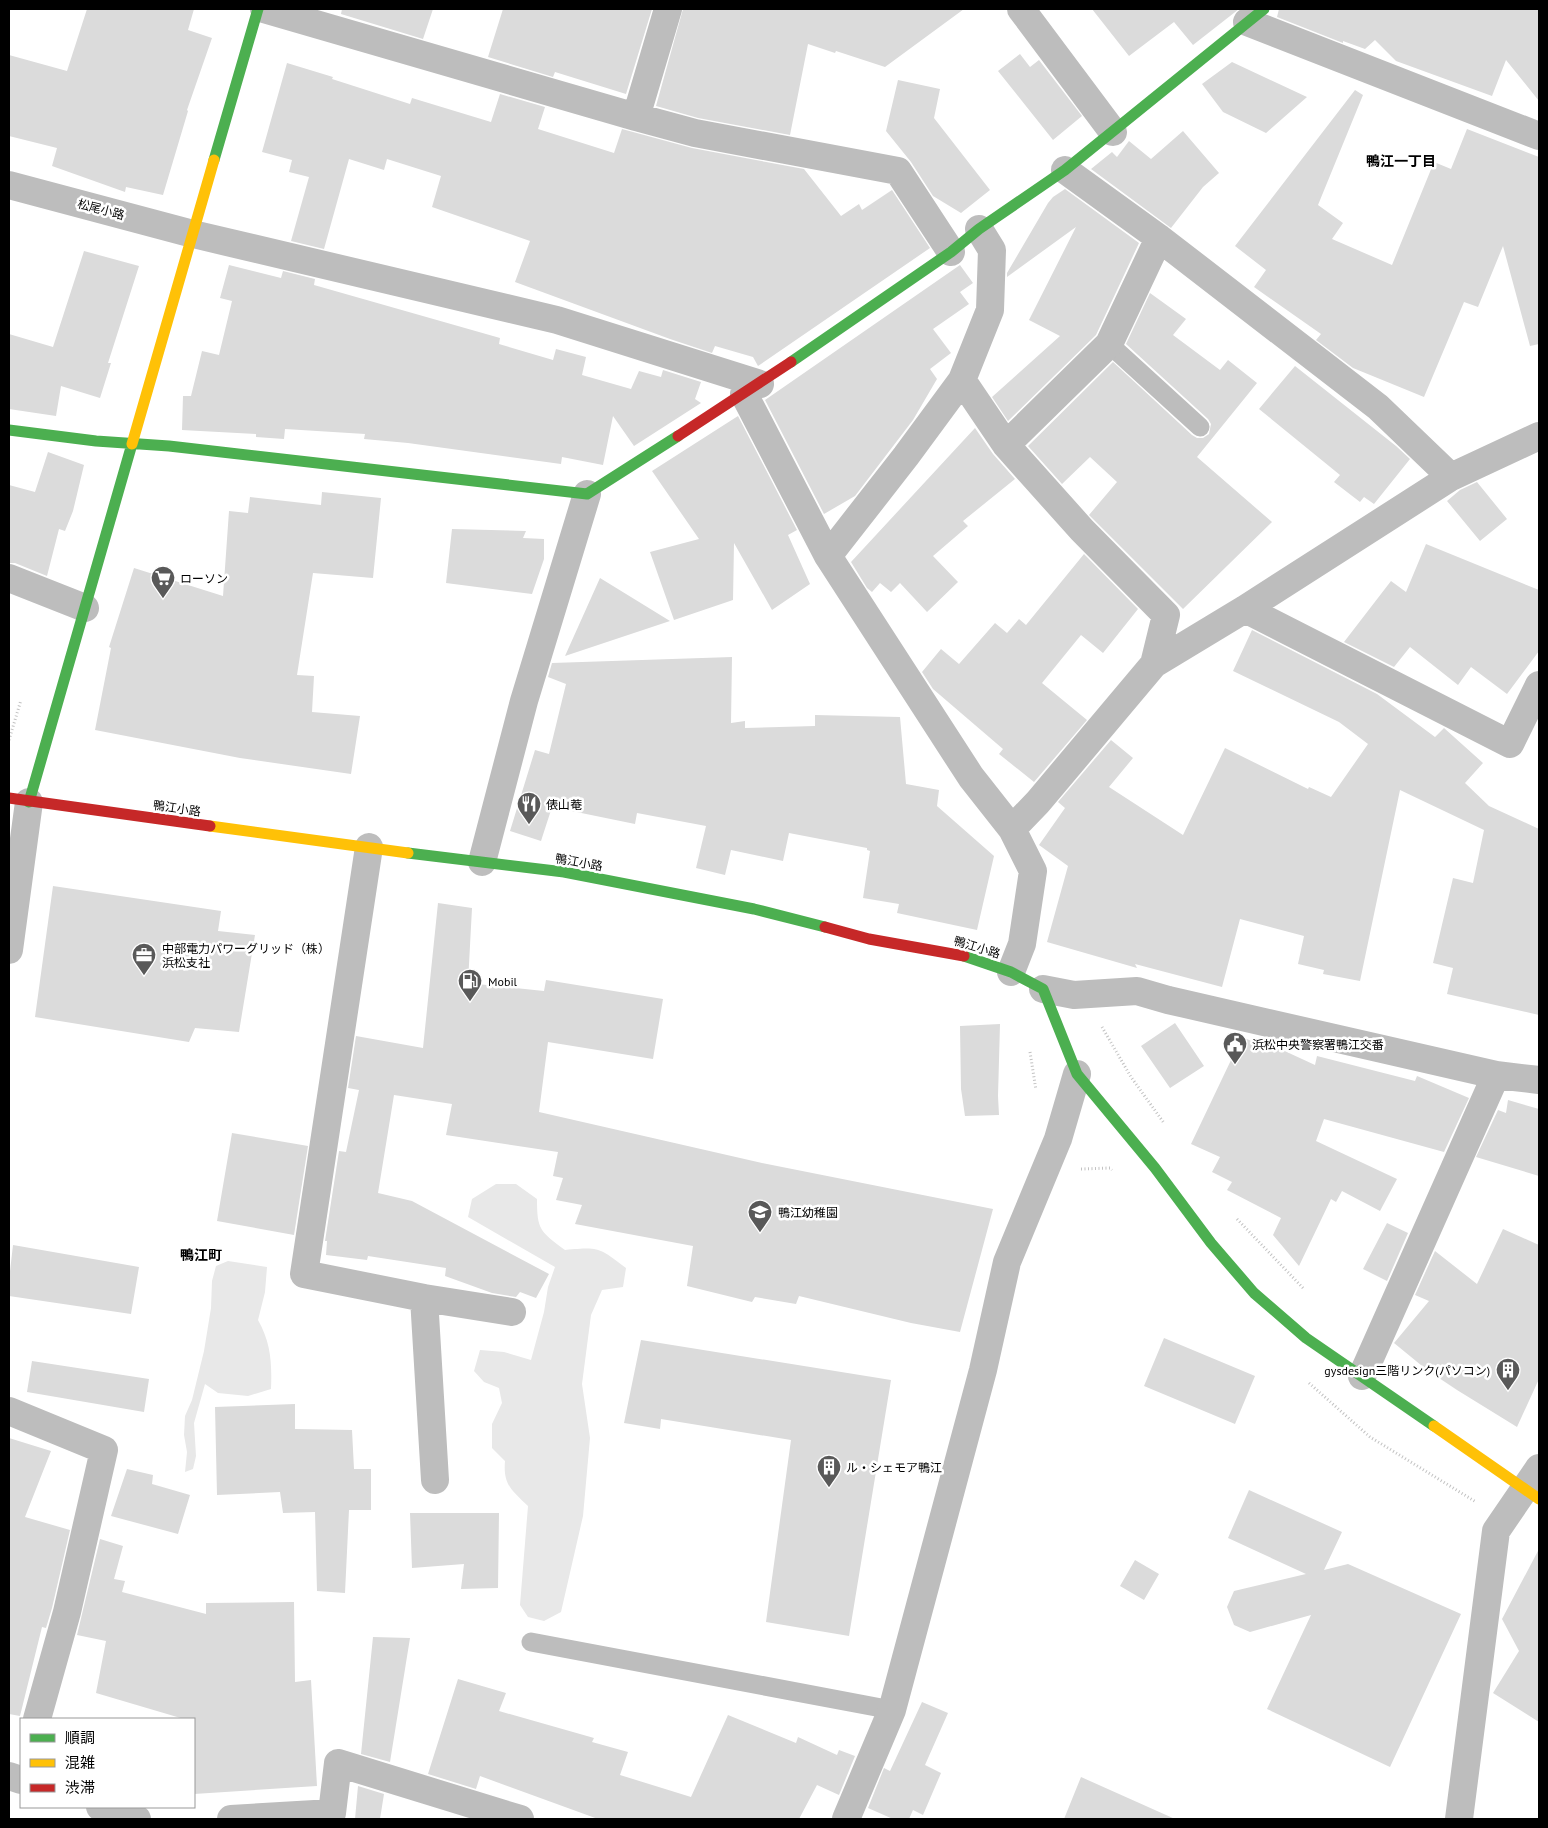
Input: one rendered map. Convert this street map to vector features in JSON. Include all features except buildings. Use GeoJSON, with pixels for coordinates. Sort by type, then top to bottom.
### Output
{"type":"FeatureCollection","features":[{"type":"Feature","properties":{"kind":"street"},"geometry":{"type":"LineString","coordinates":[[9,950],[19,800],[85,608],[258,9]]}},
{"type":"Feature","properties":{"kind":"street"},"geometry":{"type":"LineString","coordinates":[[264,9],[695,133],[898,171],[951,252]]}},
{"type":"Feature","properties":{"kind":"street"},"geometry":{"type":"LineString","coordinates":[[636,117],[668,9]]}},
{"type":"Feature","properties":{"kind":"street"},"geometry":{"type":"LineString","coordinates":[[1021,9],[1113,132]]}},
{"type":"Feature","properties":{"kind":"street"},"geometry":{"type":"LineString","coordinates":[[9,430],[587,494],[752,389],[951,252],[979,229],[1065,170],[1255,16],[1539,136]]}},
{"type":"Feature","properties":{"kind":"street"},"geometry":{"type":"LineString","coordinates":[[1065,170],[1158,238],[1378,407],[1452,476]]}},
{"type":"Feature","properties":{"kind":"street","name":"松尾小路"},"geometry":{"type":"LineString","coordinates":[[9,185],[193,234],[557,320],[752,389]]}},
{"type":"Feature","properties":{"kind":"street"},"geometry":{"type":"LineString","coordinates":[[828,556],[962,380],[990,310],[992,250],[979,229]]}},
{"type":"Feature","properties":{"kind":"street"},"geometry":{"type":"LineString","coordinates":[[1006,445],[1109,344],[1158,238]]}},
{"type":"Feature","properties":{"kind":"street"},"geometry":{"type":"LineString","coordinates":[[962,380],[1006,445],[1082,530],[1166,615],[1154,664]]}},
{"type":"Feature","properties":{"kind":"street"},"geometry":{"type":"LineString","coordinates":[[752,389],[828,556],[971,777],[1012,829],[1032,870],[1022,944],[1011,972]]}},
{"type":"Feature","properties":{"kind":"street"},"geometry":{"type":"LineString","coordinates":[[1012,829],[1038,802],[1154,664],[1245,609],[1452,476],[1539,436]]}},
{"type":"Feature","properties":{"kind":"street"},"geometry":{"type":"LineString","coordinates":[[482,862],[524,701],[587,494]]}},
{"type":"Feature","properties":{"kind":"street"},"geometry":{"type":"LineString","coordinates":[[9,578],[85,608]]}},
{"type":"Feature","properties":{"kind":"street"},"geometry":{"type":"LineString","coordinates":[[1245,609],[1510,744],[1539,685]]}},
{"type":"Feature","properties":{"kind":"street","name":"鴨江小路"},"geometry":{"type":"LineString","coordinates":[[19,800],[564,872],[754,909],[870,938],[959,954],[1011,972],[1042,989]]}},
{"type":"Feature","properties":{"kind":"street"},"geometry":{"type":"LineString","coordinates":[[369,847],[304,1274],[424,1298],[512,1312]]}},
{"type":"Feature","properties":{"kind":"street"},"geometry":{"type":"LineString","coordinates":[[1042,989],[1077,1074],[1155,1168],[1211,1243],[1254,1293],[1306,1338],[1532,1495]]}},
{"type":"Feature","properties":{"kind":"street"},"geometry":{"type":"LineString","coordinates":[[1042,989],[1074,995],[1137,991],[1168,1000],[1496,1075],[1539,1080]]}},
{"type":"Feature","properties":{"kind":"street"},"geometry":{"type":"LineString","coordinates":[[846,1819],[892,1710],[983,1370],[1007,1262],[1058,1139],[1077,1074]]}},
{"type":"Feature","properties":{"kind":"street"},"geometry":{"type":"LineString","coordinates":[[1362,1376],[1496,1075]]}},
{"type":"Feature","properties":{"kind":"street"},"geometry":{"type":"LineString","coordinates":[[424,1298],[434,1480]]}},
{"type":"Feature","properties":{"kind":"street"},"geometry":{"type":"LineString","coordinates":[[9,1411],[104,1450],[67,1612],[37,1718]]}},
{"type":"Feature","properties":{"kind":"street"},"geometry":{"type":"LineString","coordinates":[[1459,1819],[1496,1531],[1532,1495],[1539,1468]]}},
{"type":"Feature","properties":{"kind":"street"},"geometry":{"type":"LineString","coordinates":[[231,1819],[332,1813],[338,1763],[520,1819]]}},
{"type":"Feature","properties":{"kind":"street"},"geometry":{"type":"LineString","coordinates":[[103,1808],[138,1819]]}},
{"type":"Feature","properties":{"kind":"lane"},"geometry":{"type":"LineString","coordinates":[[1109,344],[1200,427]]}},
{"type":"Feature","properties":{"kind":"lane"},"geometry":{"type":"LineString","coordinates":[[531,1642],[892,1710]]}},
{"type":"Feature","properties":{"kind":"path"},"geometry":{"type":"LineString","coordinates":[[1107,1019],[1102,1027],[1131,1077],[1166,1125]]}},
{"type":"Feature","properties":{"kind":"path"},"geometry":{"type":"LineString","coordinates":[[1030,1051],[1037,1096]]}},
{"type":"Feature","properties":{"kind":"path"},"geometry":{"type":"LineString","coordinates":[[1237,1218],[1310,1296]]}},
{"type":"Feature","properties":{"kind":"shaded area"},"geometry":{"type":"Polygon","coordinates":[[[496,1184],[516,1184],[537,1199],[539,1224],[545,1234],[565,1250],[598,1250],[604,1252],[626,1268],[623,1287],[602,1290],[591,1315],[582,1384],[590,1438],[583,1516],[561,1612],[544,1621],[528,1617],[520,1605],[528,1506],[509,1486],[505,1475],[505,1461],[492,1448],[492,1424],[502,1403],[499,1388],[484,1382],[474,1371],[480,1350],[504,1352],[531,1360],[544,1312],[548,1287],[555,1267],[468,1217],[472,1199],[496,1184]]]}},
{"type":"Feature","properties":{"kind":"shaded area"},"geometry":{"type":"Polygon","coordinates":[[[228,1261],[267,1267],[265,1292],[258,1320],[266,1337],[270,1353],[271,1389],[248,1396],[218,1393],[205,1384],[194,1423],[196,1456],[193,1469],[185,1472],[187,1452],[184,1435],[185,1416],[192,1400],[204,1351],[211,1308],[212,1281],[216,1266],[228,1261]]]}},
{"type":"Feature","properties":{"kind":"traffic: fast"},"geometry":{"type":"LineString","coordinates":[[214,160],[258,9]]}},
{"type":"Feature","properties":{"kind":"traffic: fast"},"geometry":{"type":"LineString","coordinates":[[791,362],[951,252],[979,229],[1065,170],[1264,9]]}},
{"type":"Feature","properties":{"kind":"traffic: fast"},"geometry":{"type":"LineString","coordinates":[[9,430],[96,441],[169,446],[587,494],[678,436]]}},
{"type":"Feature","properties":{"kind":"traffic: fast"},"geometry":{"type":"LineString","coordinates":[[29,802],[132,444]]}},
{"type":"Feature","properties":{"kind":"traffic: fast"},"geometry":{"type":"LineString","coordinates":[[408,853],[564,872],[754,909],[825,927]]}},
{"type":"Feature","properties":{"kind":"traffic: fast"},"geometry":{"type":"LineString","coordinates":[[964,956],[1011,972],[1043,989],[1077,1074],[1155,1168],[1211,1243],[1254,1293],[1306,1338],[1434,1426]]}},
{"type":"Feature","properties":{"kind":"traffic: slow"},"geometry":{"type":"LineString","coordinates":[[132,444],[214,160]]}},
{"type":"Feature","properties":{"kind":"traffic: slow"},"geometry":{"type":"LineString","coordinates":[[210,826],[408,853]]}},
{"type":"Feature","properties":{"kind":"traffic: slow"},"geometry":{"type":"LineString","coordinates":[[1434,1426],[1539,1499]]}},
{"type":"Feature","properties":{"kind":"traffic: jam"},"geometry":{"type":"LineString","coordinates":[[678,436],[791,362]]}},
{"type":"Feature","properties":{"kind":"traffic: jam"},"geometry":{"type":"LineString","coordinates":[[9,798],[210,826]]}},
{"type":"Feature","properties":{"kind":"traffic: jam"},"geometry":{"type":"LineString","coordinates":[[825,927],[869,939],[964,956]]}},
{"type":"Feature","properties":{"kind":"place","name":"ローソン"},"geometry":{"type":"Point","coordinates":[163,599]}},
{"type":"Feature","properties":{"kind":"place","name":"俵山菴"},"geometry":{"type":"Point","coordinates":[529,825]}},
{"type":"Feature","properties":{"kind":"place","name":"中部電力パワーグリッド（株） 浜松支社"},"geometry":{"type":"Point","coordinates":[144,976]}},
{"type":"Feature","properties":{"kind":"place","name":"Mobil"},"geometry":{"type":"Point","coordinates":[470,1002]}},
{"type":"Feature","properties":{"kind":"place","name":"浜松中央警察署鴨江交番"},"geometry":{"type":"Point","coordinates":[1235,1065]}},
{"type":"Feature","properties":{"kind":"place","name":"鴨江幼稚園"},"geometry":{"type":"Point","coordinates":[760,1233]}},
{"type":"Feature","properties":{"kind":"place","name":"gysdesign三階リンク(パソコン)"},"geometry":{"type":"Point","coordinates":[1508,1391]}},
{"type":"Feature","properties":{"kind":"place","name":"ル・シェモア鴨江"},"geometry":{"type":"Point","coordinates":[829,1488]}},
{"type":"Feature","properties":{"kind":"district","name":"鴨江一丁目"},"geometry":{"type":"Point","coordinates":[1401,161]}},
{"type":"Feature","properties":{"kind":"district","name":"鴨江町"},"geometry":{"type":"Point","coordinates":[201,1255]}}]}
